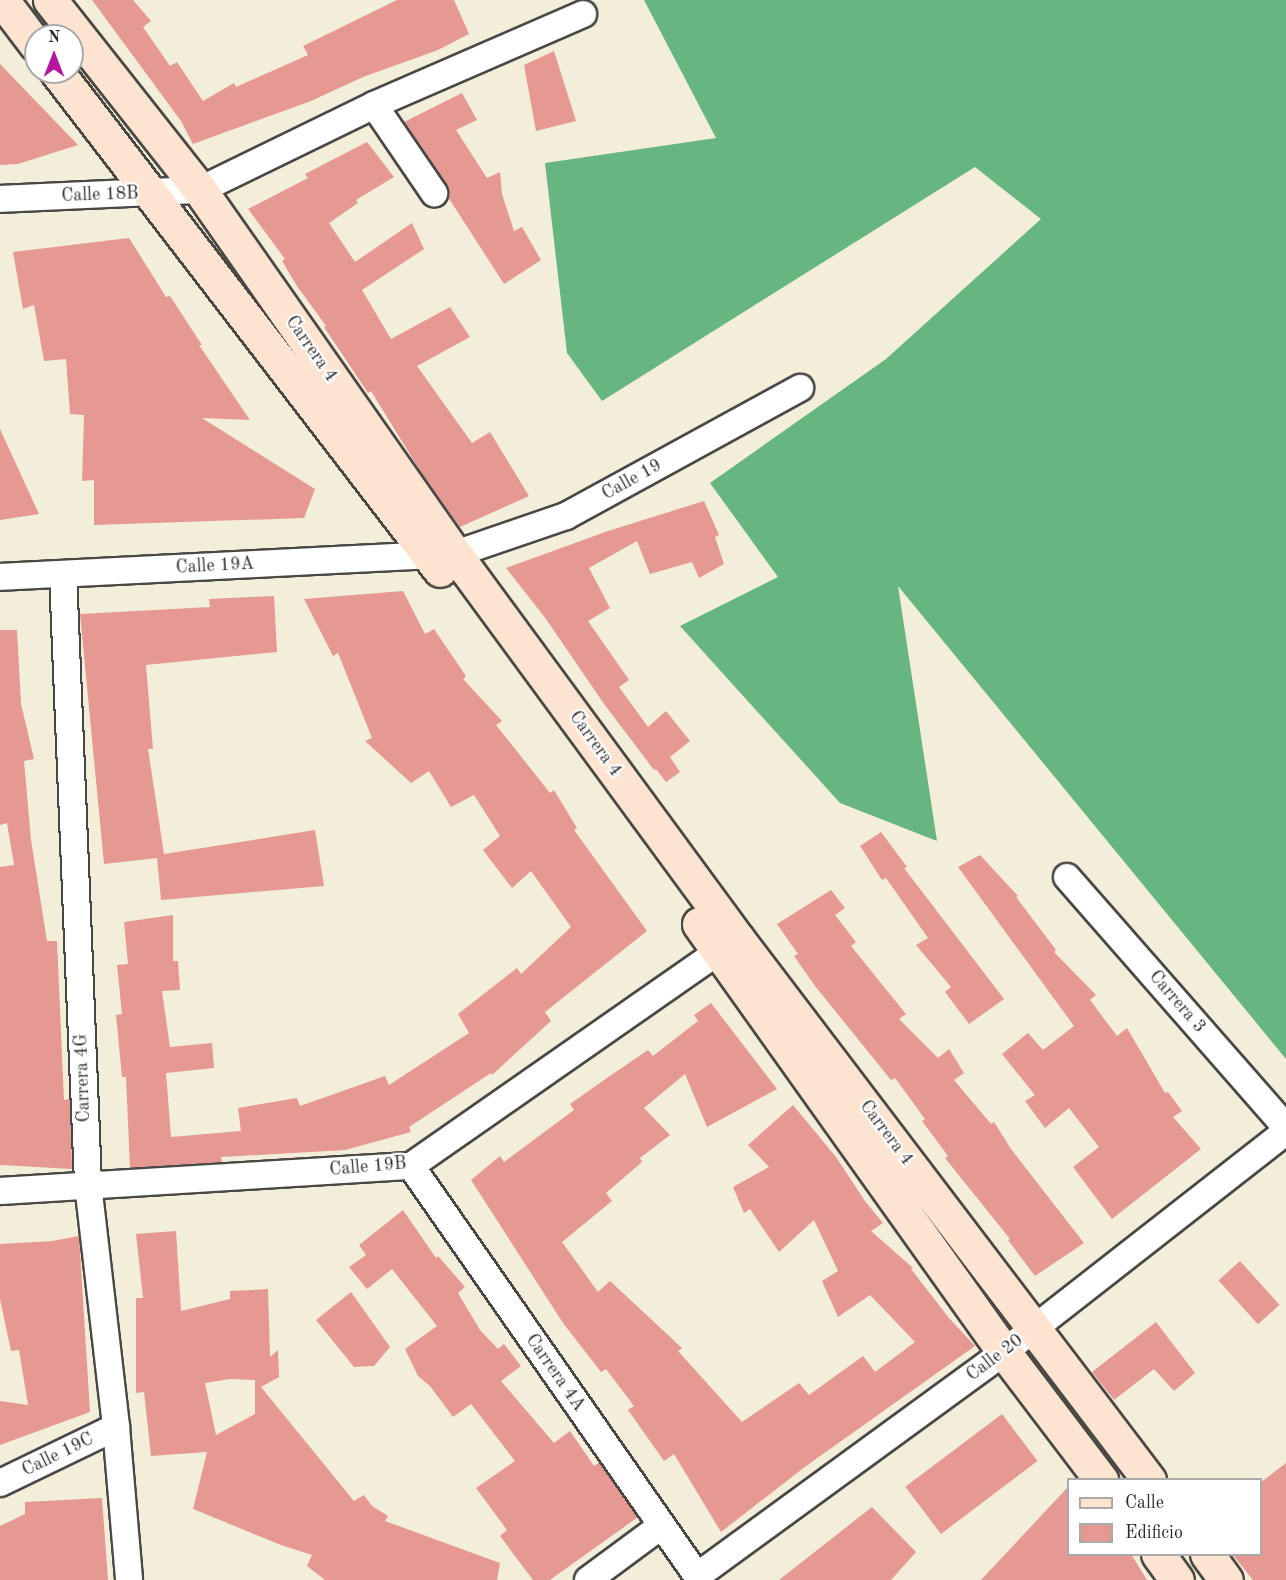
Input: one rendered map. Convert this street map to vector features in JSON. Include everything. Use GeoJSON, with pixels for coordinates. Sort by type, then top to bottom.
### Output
{"type":"FeatureCollection","features":[{"type":"Feature","properties":{"kind":"main road"},"geometry":{"type":"LineString","coordinates":[[2,0],[24,29]]}},
{"type":"Feature","properties":{"kind":"main road","name":"Carrera 4"},"geometry":{"type":"LineString","coordinates":[[50,0],[200,190],[442,555]]}},
{"type":"Feature","properties":{"kind":"main road","name":"Carrera 4"},"geometry":{"type":"LineString","coordinates":[[66,84],[149,193],[442,555],[729,945],[1033,1328],[1148,1478]]}},
{"type":"Feature","properties":{"kind":"main road","name":"Carrera 4"},"geometry":{"type":"LineString","coordinates":[[729,945],[1004,1352],[1100,1478]]}},
{"type":"Feature","properties":{"kind":"main road"},"geometry":{"type":"LineString","coordinates":[[1159,1556],[1177,1580]]}},
{"type":"Feature","properties":{"kind":"main road"},"geometry":{"type":"LineString","coordinates":[[1208,1556],[1226,1580]]}},
{"type":"Feature","properties":{"kind":"street"},"geometry":{"type":"LineString","coordinates":[[200,190],[374,105],[583,14]]}},
{"type":"Feature","properties":{"kind":"street"},"geometry":{"type":"LineString","coordinates":[[374,105],[434,193]]}},
{"type":"Feature","properties":{"kind":"street","name":"Calle 18B"},"geometry":{"type":"LineString","coordinates":[[0,199],[200,190]]}},
{"type":"Feature","properties":{"kind":"street","name":"Calle 19"},"geometry":{"type":"LineString","coordinates":[[442,555],[566,516],[800,388]]}},
{"type":"Feature","properties":{"kind":"street","name":"Calle 19A"},"geometry":{"type":"LineString","coordinates":[[0,577],[442,555]]}},
{"type":"Feature","properties":{"kind":"street","name":"Carrera 4G"},"geometry":{"type":"LineString","coordinates":[[63,574],[88,1184],[116,1427],[129,1580]]}},
{"type":"Feature","properties":{"kind":"street","name":"Carrera 3"},"geometry":{"type":"LineString","coordinates":[[1067,877],[1286,1127]]}},
{"type":"Feature","properties":{"kind":"street","name":"Calle 19B"},"geometry":{"type":"LineString","coordinates":[[0,1191],[411,1166],[729,945]]}},
{"type":"Feature","properties":{"kind":"street","name":"Calle 20"},"geometry":{"type":"LineString","coordinates":[[699,1578],[1004,1352],[1286,1132]]}},
{"type":"Feature","properties":{"kind":"street","name":"Carrera 4A"},"geometry":{"type":"LineString","coordinates":[[411,1166],[699,1578]]}},
{"type":"Feature","properties":{"kind":"street","name":"Calle 19C"},"geometry":{"type":"LineString","coordinates":[[0,1483],[116,1427]]}},
{"type":"Feature","properties":{"kind":"street"},"geometry":{"type":"LineString","coordinates":[[588,1580],[618,1569],[661,1526]]}},
{"type":"Feature","properties":{"kind":"green space"},"geometry":{"type":"Polygon","coordinates":[[[644,0],[1286,0],[1286,1059],[898,586],[937,841],[840,803],[680,626],[778,577],[710,483],[886,359],[1041,219],[975,167],[602,401],[567,353],[545,163],[716,138],[644,0]]]}},
{"type":"Feature","properties":{"kind":"building"},"geometry":{"type":"Polygon","coordinates":[[[92,0],[133,0],[151,21],[143,27],[170,66],[177,62],[203,101],[234,83],[236,87],[308,55],[303,46],[397,0],[454,0],[469,34],[438,50],[363,77],[311,101],[193,144],[181,121],[92,0]]]}},
{"type":"Feature","properties":{"kind":"building"},"geometry":{"type":"Polygon","coordinates":[[[554,51],[576,121],[536,131],[524,65],[554,51]]]}},
{"type":"Feature","properties":{"kind":"building"},"geometry":{"type":"Polygon","coordinates":[[[0,64],[78,145],[18,164],[0,165],[0,64]]]}},
{"type":"Feature","properties":{"kind":"building"},"geometry":{"type":"Polygon","coordinates":[[[462,93],[477,120],[456,130],[487,178],[500,172],[502,194],[514,231],[522,227],[541,260],[504,284],[448,197],[446,185],[404,122],[462,93]]]}},
{"type":"Feature","properties":{"kind":"building"},"geometry":{"type":"Polygon","coordinates":[[[367,142],[394,177],[356,200],[358,203],[329,223],[355,262],[412,223],[424,249],[362,290],[391,339],[450,307],[470,337],[417,366],[472,443],[490,432],[529,496],[460,527],[422,474],[371,391],[368,393],[324,327],[326,326],[297,286],[282,261],[285,259],[248,209],[308,178],[305,174],[367,142]]]}},
{"type":"Feature","properties":{"kind":"building"},"geometry":{"type":"Polygon","coordinates":[[[129,238],[166,297],[170,296],[202,345],[199,345],[250,420],[202,418],[315,489],[304,518],[94,525],[94,480],[82,481],[84,415],[70,414],[66,359],[44,361],[34,305],[23,309],[13,252],[129,238]]]}},
{"type":"Feature","properties":{"kind":"building"},"geometry":{"type":"Polygon","coordinates":[[[0,429],[39,514],[0,520],[0,429]]]}},
{"type":"Feature","properties":{"kind":"building"},"geometry":{"type":"Polygon","coordinates":[[[704,501],[719,535],[715,537],[724,564],[699,578],[692,562],[650,574],[637,541],[589,568],[610,608],[588,621],[629,680],[619,687],[648,727],[666,711],[690,741],[670,757],[680,772],[666,782],[656,769],[654,770],[604,704],[546,619],[506,568],[608,531],[704,501]]]}},
{"type":"Feature","properties":{"kind":"building"},"geometry":{"type":"Polygon","coordinates":[[[403,591],[425,634],[434,629],[466,676],[463,679],[502,721],[496,725],[550,793],[554,790],[577,828],[574,830],[647,931],[545,1012],[551,1021],[492,1075],[491,1073],[409,1127],[411,1132],[345,1150],[221,1157],[222,1162],[130,1168],[126,1077],[122,1077],[116,1015],[122,1014],[117,965],[128,964],[124,922],[173,915],[173,961],[178,961],[180,990],[162,991],[170,1047],[212,1043],[214,1068],[166,1073],[171,1137],[241,1131],[238,1108],[297,1098],[300,1106],[385,1076],[389,1085],[469,1033],[458,1014],[517,968],[521,974],[571,927],[531,871],[512,888],[483,850],[500,836],[474,795],[451,807],[429,771],[411,783],[365,741],[372,738],[338,653],[333,656],[304,599],[403,591]]]}},
{"type":"Feature","properties":{"kind":"building"},"geometry":{"type":"Polygon","coordinates":[[[274,596],[277,652],[146,665],[153,749],[148,749],[164,854],[315,830],[324,886],[161,900],[157,858],[104,864],[80,614],[210,607],[209,599],[274,596]]]}},
{"type":"Feature","properties":{"kind":"building"},"geometry":{"type":"Polygon","coordinates":[[[0,630],[17,630],[21,704],[34,759],[24,761],[31,840],[47,941],[57,941],[64,1100],[70,1099],[72,1169],[0,1165],[0,867],[14,865],[7,823],[0,825],[0,630]]]}},
{"type":"Feature","properties":{"kind":"building"},"geometry":{"type":"Polygon","coordinates":[[[881,832],[907,867],[904,868],[1004,999],[969,1024],[945,992],[951,987],[916,945],[928,938],[886,878],[882,880],[860,846],[881,832]]]}},
{"type":"Feature","properties":{"kind":"building"},"geometry":{"type":"Polygon","coordinates":[[[980,855],[1018,896],[1016,897],[1056,950],[1054,952],[1096,995],[1090,1000],[1117,1036],[1127,1028],[1165,1093],[1168,1092],[1182,1111],[1173,1117],[1201,1149],[1112,1219],[1073,1167],[1099,1147],[1069,1108],[1045,1128],[1025,1101],[1035,1095],[1002,1054],[1028,1033],[1043,1050],[1074,1026],[958,867],[980,855]]]}},
{"type":"Feature","properties":{"kind":"building"},"geometry":{"type":"Polygon","coordinates":[[[831,890],[845,908],[835,915],[856,942],[851,946],[906,1014],[899,1019],[938,1058],[949,1049],[964,1073],[954,1080],[991,1124],[994,1122],[1011,1149],[1084,1243],[1035,1276],[1008,1240],[1010,1239],[945,1158],[948,1156],[922,1121],[925,1119],[895,1078],[891,1080],[815,986],[794,956],[798,954],[777,924],[831,890]]]}},
{"type":"Feature","properties":{"kind":"building"},"geometry":{"type":"Polygon","coordinates":[[[711,1003],[777,1089],[707,1127],[685,1074],[644,1108],[670,1135],[640,1158],[642,1162],[606,1193],[612,1201],[562,1242],[598,1292],[610,1281],[682,1348],[678,1351],[742,1422],[799,1383],[809,1395],[863,1356],[875,1372],[915,1342],[870,1295],[838,1317],[822,1281],[838,1271],[814,1220],[779,1252],[750,1209],[744,1213],[733,1187],[769,1167],[748,1145],[793,1105],[836,1157],[865,1201],[883,1223],[871,1231],[913,1268],[911,1269],[949,1318],[975,1346],[806,1466],[721,1532],[674,1454],[664,1461],[628,1410],[634,1406],[606,1369],[601,1372],[563,1323],[471,1180],[500,1156],[504,1162],[574,1110],[570,1104],[648,1050],[653,1056],[698,1021],[694,1015],[711,1003]]]}},
{"type":"Feature","properties":{"kind":"building"},"geometry":{"type":"Polygon","coordinates":[[[403,1210],[436,1258],[438,1256],[465,1287],[458,1293],[480,1330],[498,1349],[504,1344],[521,1366],[501,1381],[554,1443],[570,1431],[594,1466],[600,1462],[638,1517],[550,1580],[533,1580],[500,1536],[507,1530],[476,1488],[515,1461],[471,1404],[453,1417],[430,1386],[418,1376],[405,1349],[437,1326],[392,1269],[367,1289],[349,1267],[366,1255],[359,1245],[403,1210]]]}},
{"type":"Feature","properties":{"kind":"building"},"geometry":{"type":"Polygon","coordinates":[[[176,1231],[181,1311],[230,1299],[230,1291],[268,1289],[270,1357],[278,1350],[279,1377],[261,1387],[354,1501],[364,1495],[372,1506],[388,1516],[385,1521],[500,1563],[497,1580],[325,1580],[307,1566],[312,1555],[281,1545],[193,1509],[207,1452],[151,1456],[144,1392],[136,1393],[136,1298],[143,1298],[136,1234],[176,1231]],[[230,1379],[205,1383],[216,1435],[255,1414],[255,1380],[230,1379]]]}},
{"type":"Feature","properties":{"kind":"building"},"geometry":{"type":"Polygon","coordinates":[[[79,1236],[90,1412],[0,1445],[0,1401],[28,1405],[19,1350],[11,1351],[0,1299],[0,1244],[52,1241],[79,1236]]]}},
{"type":"Feature","properties":{"kind":"building"},"geometry":{"type":"Polygon","coordinates":[[[1240,1261],[1279,1305],[1258,1324],[1218,1280],[1240,1261]]]}},
{"type":"Feature","properties":{"kind":"building"},"geometry":{"type":"Polygon","coordinates":[[[351,1292],[390,1347],[374,1366],[354,1367],[316,1320],[351,1292]]]}},
{"type":"Feature","properties":{"kind":"building"},"geometry":{"type":"Polygon","coordinates":[[[1156,1322],[1195,1373],[1174,1391],[1154,1369],[1114,1400],[1092,1372],[1156,1322]]]}},
{"type":"Feature","properties":{"kind":"building"},"geometry":{"type":"Polygon","coordinates":[[[1002,1414],[1038,1461],[941,1534],[905,1487],[1002,1414]]]}},
{"type":"Feature","properties":{"kind":"building"},"geometry":{"type":"Polygon","coordinates":[[[1286,1463],[1286,1580],[1253,1580],[1234,1556],[1262,1556],[1262,1481],[1286,1463]]]}},
{"type":"Feature","properties":{"kind":"building"},"geometry":{"type":"Polygon","coordinates":[[[1067,1488],[1067,1556],[1132,1556],[1147,1580],[981,1580],[1067,1488]]]}},
{"type":"Feature","properties":{"kind":"building"},"geometry":{"type":"Polygon","coordinates":[[[102,1498],[108,1580],[0,1580],[0,1526],[25,1514],[25,1502],[102,1498]]]}},
{"type":"Feature","properties":{"kind":"building"},"geometry":{"type":"Polygon","coordinates":[[[872,1507],[916,1552],[891,1580],[779,1580],[872,1507]]]}}]}
